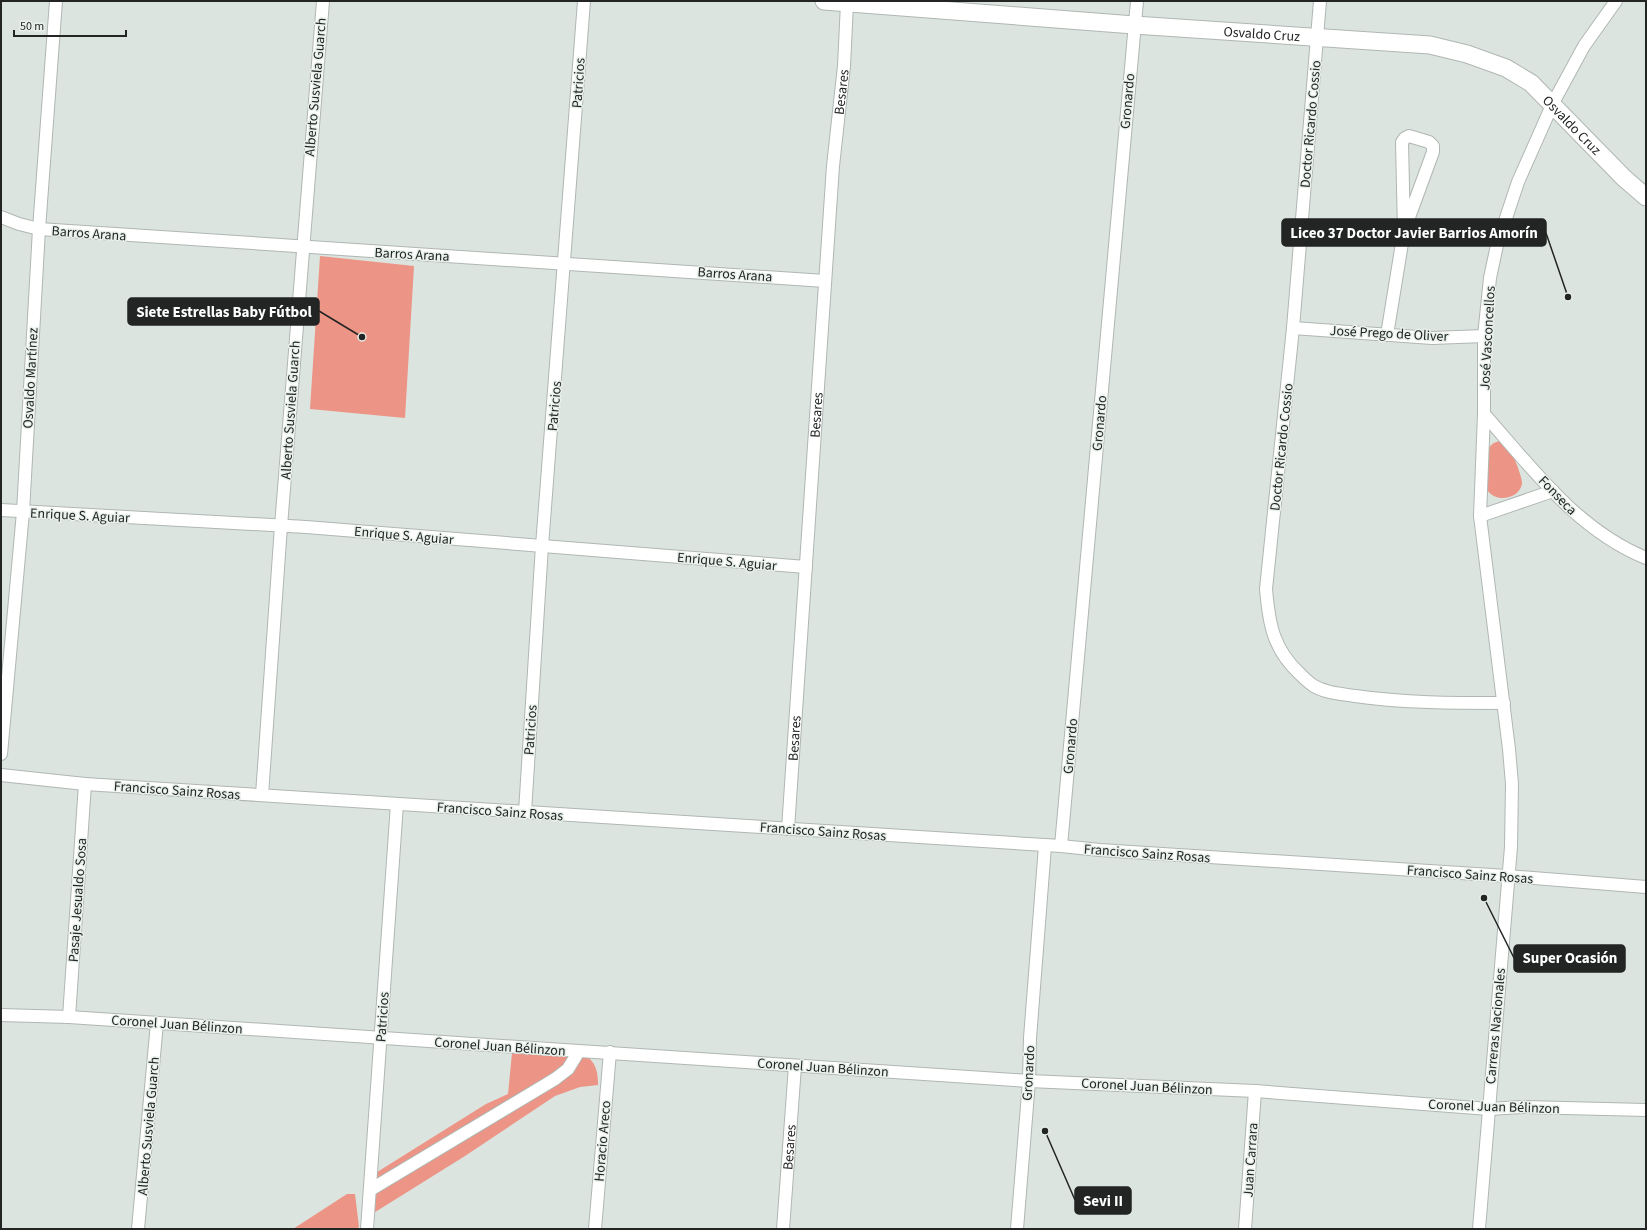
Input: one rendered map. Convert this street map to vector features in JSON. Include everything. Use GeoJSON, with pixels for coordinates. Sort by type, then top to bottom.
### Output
{"type":"FeatureCollection","features":[{"type":"Feature","properties":{"kind":"street","name":"Osvaldo Martínez"},"geometry":{"type":"LineString","coordinates":[[1,754],[23,512],[39,229],[56,1]]}},
{"type":"Feature","properties":{"kind":"street","name":"Alberto Susviela Guarch"},"geometry":{"type":"LineString","coordinates":[[262,795],[281,526],[323,1]]}},
{"type":"Feature","properties":{"kind":"street","name":"Patricios"},"geometry":{"type":"LineString","coordinates":[[525,812],[542,546],[584,1]]}},
{"type":"Feature","properties":{"kind":"street","name":"Osvaldo Cruz"},"geometry":{"type":"LineString","coordinates":[[824,1],[1134,25],[1430,45],[1467,54],[1506,68],[1531,83],[1553,103],[1624,178],[1646,197]]}},
{"type":"Feature","properties":{"kind":"street","name":"Gronardo"},"geometry":{"type":"LineString","coordinates":[[1061,846],[1137,1]]}},
{"type":"Feature","properties":{"kind":"street","name":"Doctor Ricardo Cossio"},"geometry":{"type":"LineString","coordinates":[[1320,1],[1293,328],[1266,589],[1269,620],[1278,646],[1293,667],[1313,686],[1331,693],[1382,700],[1433,703],[1504,703]]}},
{"type":"Feature","properties":{"kind":"street","name":"José Vasconcellos"},"geometry":{"type":"LineString","coordinates":[[1504,703],[1480,516],[1484,414],[1484,336],[1490,278],[1501,232],[1518,182],[1553,103],[1584,46],[1616,1]]}},
{"type":"Feature","properties":{"kind":"street","name":"Besares"},"geometry":{"type":"LineString","coordinates":[[788,829],[833,166],[844,66],[847,2]]}},
{"type":"Feature","properties":{"kind":"street"},"geometry":{"type":"LineString","coordinates":[[1387,334],[1404,232],[1433,152],[1433,146],[1429,142],[1409,136],[1402,142],[1404,232]]}},
{"type":"Feature","properties":{"kind":"street","name":"Barros Arana"},"geometry":{"type":"LineString","coordinates":[[1,217],[19,224],[39,229],[825,281]]}},
{"type":"Feature","properties":{"kind":"street","name":"José Prego de Oliver"},"geometry":{"type":"LineString","coordinates":[[1293,328],[1432,338],[1484,336]]}},
{"type":"Feature","properties":{"kind":"street","name":"Fonseca"},"geometry":{"type":"LineString","coordinates":[[1484,414],[1552,491],[1581,519],[1602,535],[1630,551],[1646,558]]}},
{"type":"Feature","properties":{"kind":"street"},"geometry":{"type":"LineString","coordinates":[[1480,516],[1552,491]]}},
{"type":"Feature","properties":{"kind":"street","name":"Enrique S. Aguiar"},"geometry":{"type":"LineString","coordinates":[[1,510],[281,526],[806,567]]}},
{"type":"Feature","properties":{"kind":"street","name":"Carreras Nacionales"},"geometry":{"type":"LineString","coordinates":[[1479,1229],[1510,848],[1512,784],[1504,703]]}},
{"type":"Feature","properties":{"kind":"street","name":"Francisco Sainz Rosas"},"geometry":{"type":"LineString","coordinates":[[1,775],[84,784],[1061,846],[1100,850],[1507,876],[1646,887]]}},
{"type":"Feature","properties":{"kind":"street","name":"Pasaje Jesualdo Sosa"},"geometry":{"type":"LineString","coordinates":[[70,1017],[84,784]]}},
{"type":"Feature","properties":{"kind":"street","name":"Patricios"},"geometry":{"type":"LineString","coordinates":[[367,1229],[397,804]]}},
{"type":"Feature","properties":{"kind":"street","name":"Gronardo"},"geometry":{"type":"LineString","coordinates":[[1017,1229],[1029,1080],[1030,1038],[1046,846]]}},
{"type":"Feature","properties":{"kind":"street","name":"Coronel Juan Bélinzon"},"geometry":{"type":"LineString","coordinates":[[1,1015],[70,1017],[610,1052],[795,1066],[1029,1080],[1255,1091],[1489,1109],[1522,1107],[1646,1110]]}},
{"type":"Feature","properties":{"kind":"street","name":"Alberto Susviela Guarch"},"geometry":{"type":"LineString","coordinates":[[138,1229],[157,1023]]}},
{"type":"Feature","properties":{"kind":"street"},"geometry":{"type":"LineString","coordinates":[[370,1190],[555,1079],[568,1069],[579,1051]]}},
{"type":"Feature","properties":{"kind":"street","name":"Horacio Areco"},"geometry":{"type":"LineString","coordinates":[[595,1229],[610,1052]]}},
{"type":"Feature","properties":{"kind":"street","name":"Besares"},"geometry":{"type":"LineString","coordinates":[[783,1229],[795,1066]]}},
{"type":"Feature","properties":{"kind":"street","name":"Juan Carrara"},"geometry":{"type":"LineString","coordinates":[[1245,1229],[1255,1091]]}},
{"type":"Feature","properties":{"kind":"shaded area"},"geometry":{"type":"Polygon","coordinates":[[[320,256],[414,266],[405,418],[310,409],[320,256]]]}},
{"type":"Feature","properties":{"kind":"shaded area"},"geometry":{"type":"Polygon","coordinates":[[[1501,441],[1510,449],[1522,481],[1520,489],[1517,493],[1507,498],[1496,497],[1488,491],[1487,452],[1492,444],[1501,441]]]}},
{"type":"Feature","properties":{"kind":"shaded area"},"geometry":{"type":"Polygon","coordinates":[[[512,1053],[589,1058],[594,1064],[596,1070],[598,1085],[580,1087],[555,1096],[465,1156],[372,1214],[374,1174],[486,1104],[508,1094],[512,1053]]]}},
{"type":"Feature","properties":{"kind":"shaded area"},"geometry":{"type":"Polygon","coordinates":[[[347,1194],[355,1194],[359,1227],[356,1229],[293,1229],[347,1194]]]}},
{"type":"Feature","properties":{"kind":"place","name":"Liceo 37 Doctor Javier Barrios Amorín"},"geometry":{"type":"Point","coordinates":[1568,297]}},
{"type":"Feature","properties":{"kind":"place","name":"Siete Estrellas Baby Fútbol"},"geometry":{"type":"Point","coordinates":[362,337]}},
{"type":"Feature","properties":{"kind":"place","name":"Super Ocasión"},"geometry":{"type":"Point","coordinates":[1484,898]}},
{"type":"Feature","properties":{"kind":"place","name":"Sevi II"},"geometry":{"type":"Point","coordinates":[1045,1131]}}]}
